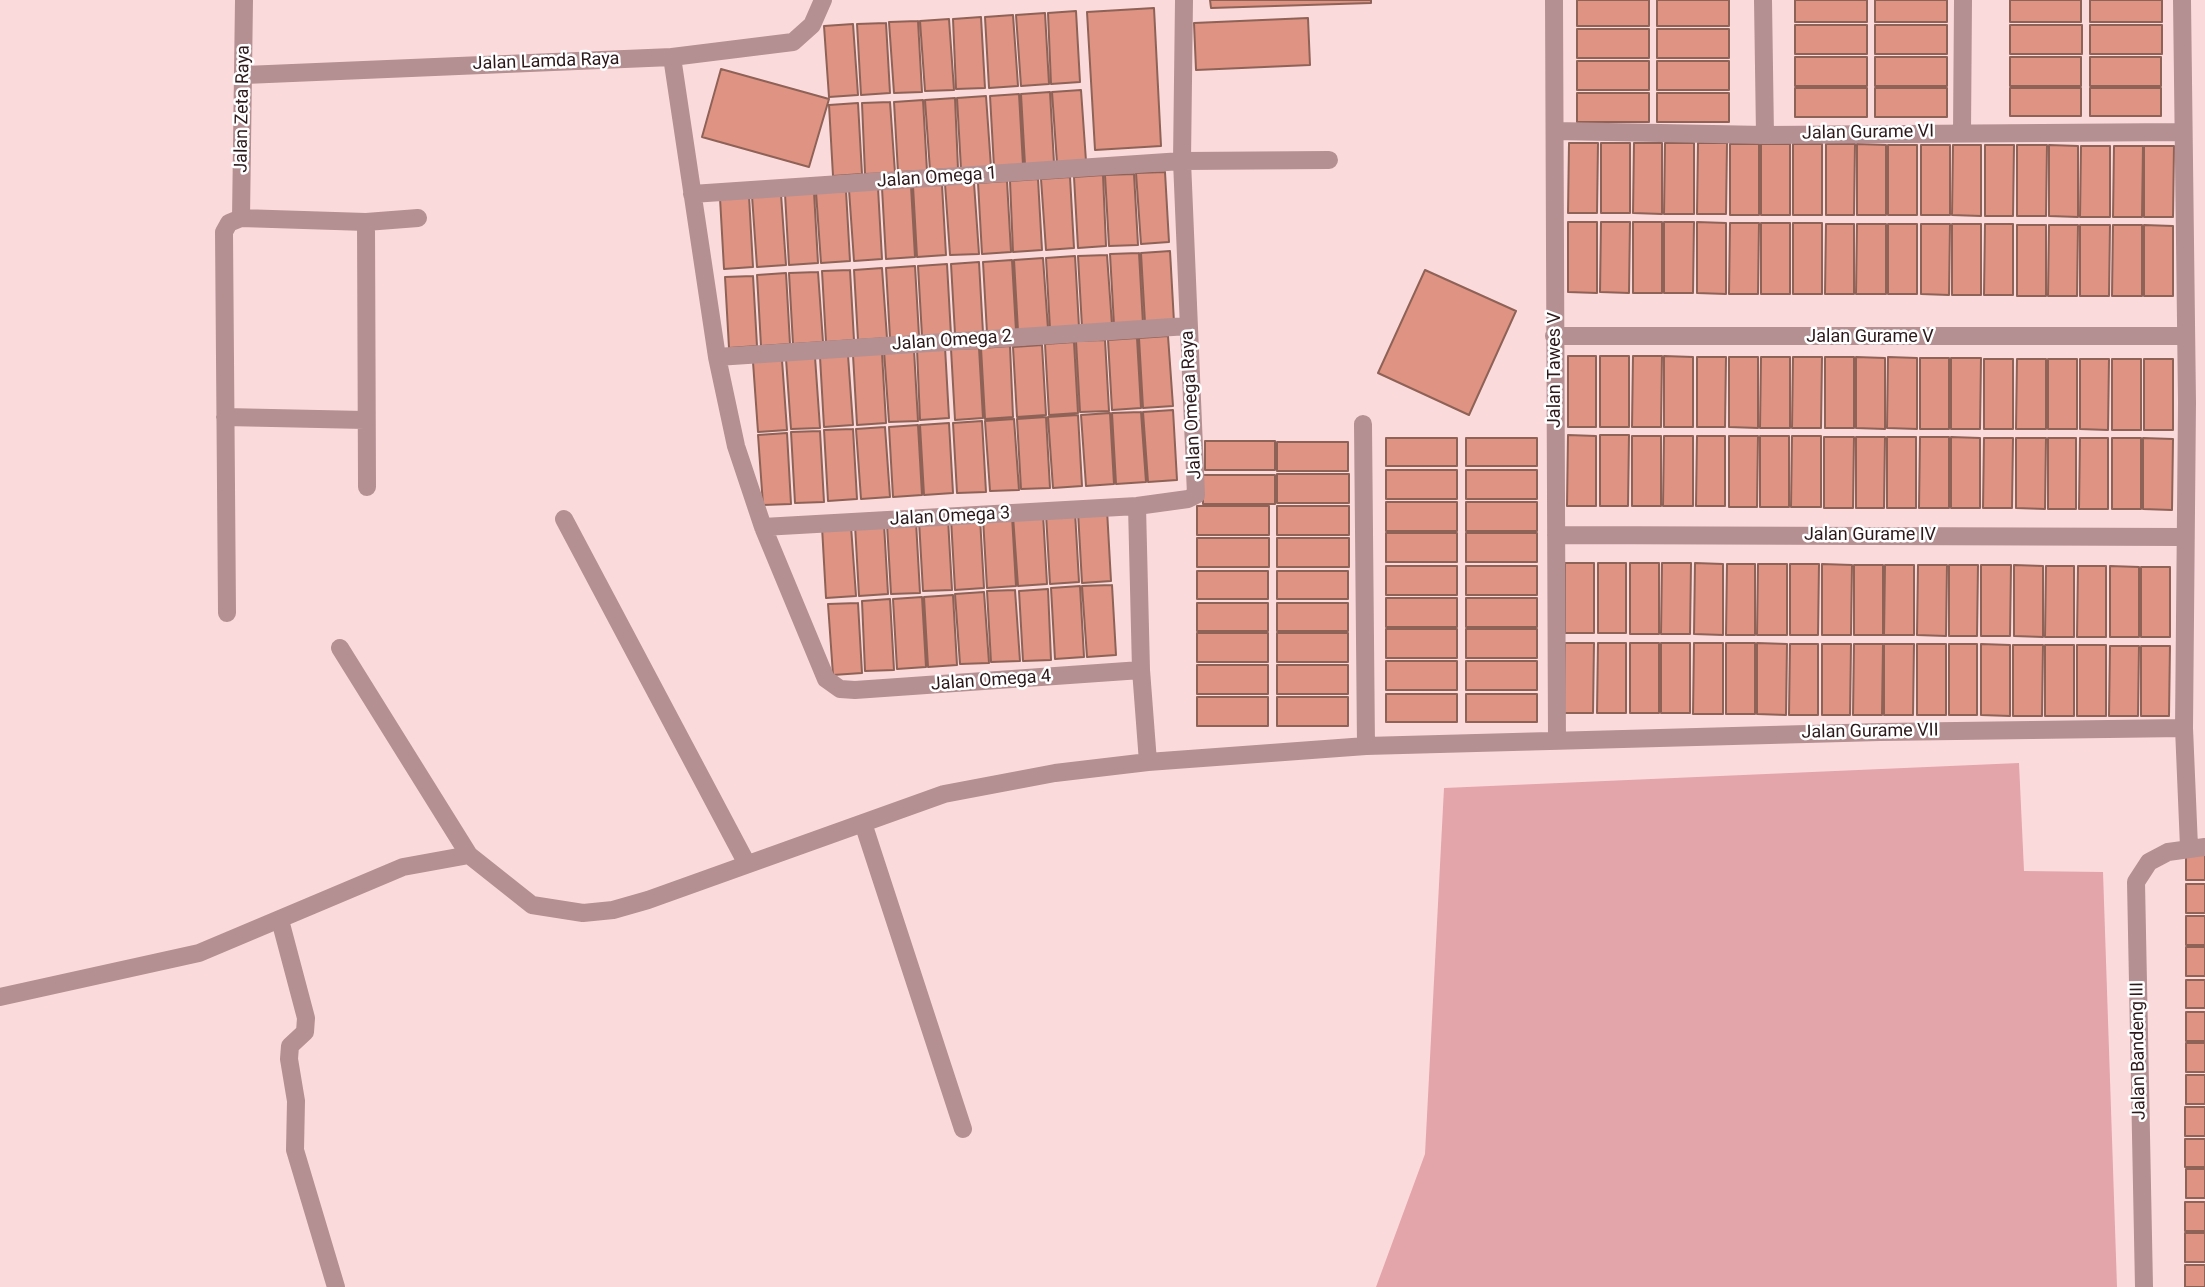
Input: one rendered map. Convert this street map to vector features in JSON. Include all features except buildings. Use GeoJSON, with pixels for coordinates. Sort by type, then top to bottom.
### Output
{"type":"FeatureCollection","features":[{"type":"Feature","properties":{"kind":"street","name":"Jalan Zeta Raya"},"geometry":{"type":"LineString","coordinates":[[241,218],[244,0]]}},
{"type":"Feature","properties":{"kind":"street","name":"Jalan Lamda Raya"},"geometry":{"type":"LineString","coordinates":[[245,75],[672,57],[793,42],[812,25],[823,0]]}},
{"type":"Feature","properties":{"kind":"street","name":"Jalan Omega Raya"},"geometry":{"type":"LineString","coordinates":[[1137,506],[1188,499],[1196,495],[1182,161],[1184,0]]}},
{"type":"Feature","properties":{"kind":"street","name":"Jalan Tawes V"},"geometry":{"type":"LineString","coordinates":[[1555,0],[1557,741]]}},
{"type":"Feature","properties":{"kind":"street"},"geometry":{"type":"LineString","coordinates":[[1763,0],[1765,135]]}},
{"type":"Feature","properties":{"kind":"street"},"geometry":{"type":"LineString","coordinates":[[1962,133],[1963,0]]}},
{"type":"Feature","properties":{"kind":"street"},"geometry":{"type":"LineString","coordinates":[[2182,0],[2181,132],[2186,336],[2196,402],[2184,537],[2184,728],[2197,847]]}},
{"type":"Feature","properties":{"kind":"street"},"geometry":{"type":"LineString","coordinates":[[672,57],[717,357],[736,446],[763,527]]}},
{"type":"Feature","properties":{"kind":"street","name":"Jalan Gurame VI"},"geometry":{"type":"LineString","coordinates":[[1555,131],[1765,135],[2181,132]]}},
{"type":"Feature","properties":{"kind":"street","name":"Jalan Omega 1"},"geometry":{"type":"LineString","coordinates":[[692,194],[1182,161],[1329,160]]}},
{"type":"Feature","properties":{"kind":"street"},"geometry":{"type":"LineString","coordinates":[[227,613],[222,251],[224,232],[229,223],[241,218],[366,222],[418,218]]}},
{"type":"Feature","properties":{"kind":"street"},"geometry":{"type":"LineString","coordinates":[[366,222],[367,487]]}},
{"type":"Feature","properties":{"kind":"street","name":"Jalan Omega 2"},"geometry":{"type":"LineString","coordinates":[[717,357],[1188,326]]}},
{"type":"Feature","properties":{"kind":"street","name":"Jalan Gurame V"},"geometry":{"type":"LineString","coordinates":[[1554,336],[2186,336]]}},
{"type":"Feature","properties":{"kind":"street"},"geometry":{"type":"LineString","coordinates":[[225,417],[365,420]]}},
{"type":"Feature","properties":{"kind":"street"},"geometry":{"type":"LineString","coordinates":[[1363,424],[1366,746]]}},
{"type":"Feature","properties":{"kind":"street"},"geometry":{"type":"LineString","coordinates":[[1137,506],[1141,670],[1148,762]]}},
{"type":"Feature","properties":{"kind":"street","name":"Jalan Omega 3"},"geometry":{"type":"LineString","coordinates":[[763,527],[1137,506]]}},
{"type":"Feature","properties":{"kind":"street"},"geometry":{"type":"LineString","coordinates":[[564,520],[747,864]]}},
{"type":"Feature","properties":{"kind":"street","name":"Jalan Omega 4"},"geometry":{"type":"LineString","coordinates":[[763,527],[826,679],[840,689],[1141,670]]}},
{"type":"Feature","properties":{"kind":"street","name":"Jalan Gurame IV"},"geometry":{"type":"LineString","coordinates":[[1556,535],[2184,537]]}},
{"type":"Feature","properties":{"kind":"street","name":"Jalan Gurame VII"},"geometry":{"type":"LineString","coordinates":[[340,648],[469,855],[532,905],[583,914],[648,900],[944,794],[1055,773],[1148,762],[1366,746],[1880,732],[2184,728]]}},
{"type":"Feature","properties":{"kind":"street"},"geometry":{"type":"LineString","coordinates":[[863,823],[963,1129]]}},
{"type":"Feature","properties":{"kind":"street","name":"Jalan Bandeng III"},"geometry":{"type":"LineString","coordinates":[[2144,1287],[2136,882],[2149,862],[2168,852],[2197,847]]}},
{"type":"Feature","properties":{"kind":"street"},"geometry":{"type":"LineString","coordinates":[[0,997],[200,953],[403,867],[469,855]]}},
{"type":"Feature","properties":{"kind":"street"},"geometry":{"type":"LineString","coordinates":[[280,920],[306,1018],[305,1032],[290,1046],[289,1059],[296,1101],[295,1150],[336,1287]]}},
{"type":"Feature","properties":{"kind":"shaded area"},"geometry":{"type":"Polygon","coordinates":[[[2019,763],[2024,871],[2103,872],[2117,1287],[1376,1287],[1425,1154],[1444,788],[2019,763]]]}}]}
